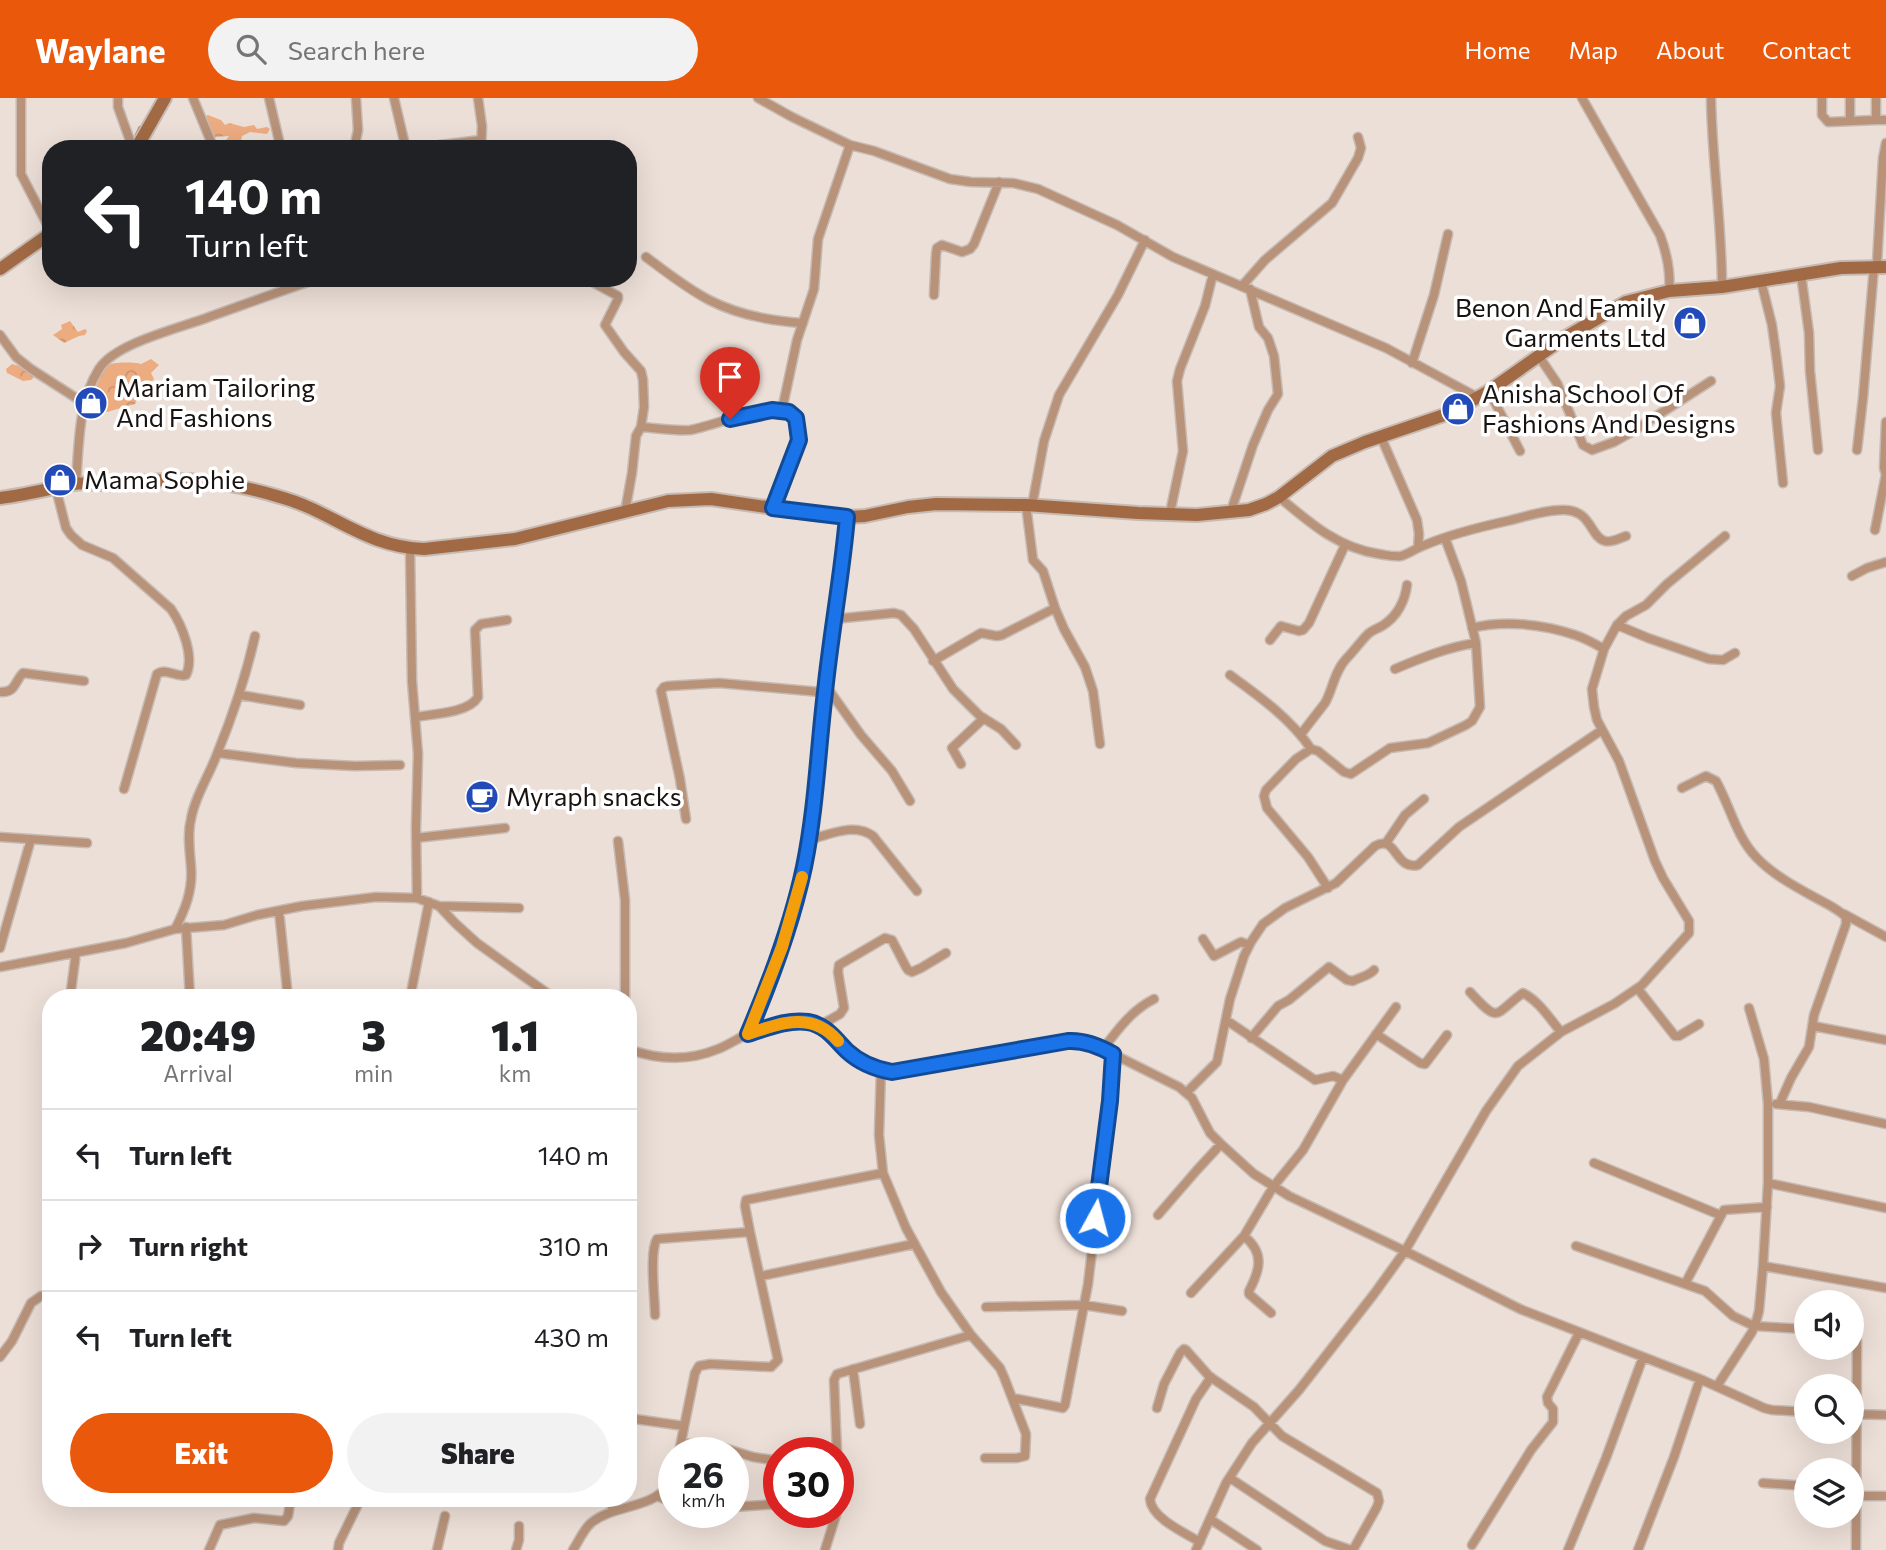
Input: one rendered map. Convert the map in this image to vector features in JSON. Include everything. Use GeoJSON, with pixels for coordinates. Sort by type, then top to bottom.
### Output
{"type":"FeatureCollection","features":[{"type":"Feature","properties":{"kind":"street"},"geometry":{"type":"LineString","coordinates":[[21,98],[21,174],[42,215]]}},
{"type":"Feature","properties":{"kind":"street"},"geometry":{"type":"LineString","coordinates":[[118,98],[118,107],[131,140]]}},
{"type":"Feature","properties":{"kind":"street"},"geometry":{"type":"LineString","coordinates":[[141,140],[165,98]]}},
{"type":"Feature","properties":{"kind":"street"},"geometry":{"type":"LineString","coordinates":[[193,98],[210,140]]}},
{"type":"Feature","properties":{"kind":"street"},"geometry":{"type":"LineString","coordinates":[[269,98],[279,140]]}},
{"type":"Feature","properties":{"kind":"street"},"geometry":{"type":"LineString","coordinates":[[356,98],[356,140]]}},
{"type":"Feature","properties":{"kind":"street"},"geometry":{"type":"LineString","coordinates":[[394,98],[405,140]]}},
{"type":"Feature","properties":{"kind":"street"},"geometry":{"type":"LineString","coordinates":[[478,98],[481,140]]}},
{"type":"Feature","properties":{"kind":"street"},"geometry":{"type":"LineString","coordinates":[[758,98],[775,102],[792,117],[850,145],[950,179],[1013,183],[1038,188],[1145,240],[1173,257],[1386,348],[1412,363],[1483,394],[1520,451]]}},
{"type":"Feature","properties":{"kind":"street"},"geometry":{"type":"LineString","coordinates":[[1582,98],[1660,235],[1666,250],[1670,275],[1669,291]]}},
{"type":"Feature","properties":{"kind":"street"},"geometry":{"type":"LineString","coordinates":[[1711,98],[1722,287]]}},
{"type":"Feature","properties":{"kind":"street"},"geometry":{"type":"LineString","coordinates":[[1822,98],[1822,115],[1828,122],[1886,120]]}},
{"type":"Feature","properties":{"kind":"street"},"geometry":{"type":"LineString","coordinates":[[1850,98],[1850,121]]}},
{"type":"Feature","properties":{"kind":"street"},"geometry":{"type":"LineString","coordinates":[[1876,98],[1876,120]]}},
{"type":"Feature","properties":{"kind":"street"},"geometry":{"type":"LineString","coordinates":[[1246,287],[1265,260],[1332,202],[1359,158],[1359,137]]}},
{"type":"Feature","properties":{"kind":"street"},"geometry":{"type":"LineString","coordinates":[[1882,267],[1877,263],[1886,143]]}},
{"type":"Feature","properties":{"kind":"street"},"geometry":{"type":"LineString","coordinates":[[782,410],[797,340],[814,289],[818,239],[850,145]]}},
{"type":"Feature","properties":{"kind":"street"},"geometry":{"type":"LineString","coordinates":[[934,295],[937,248],[942,245],[962,252],[970,249],[999,183]]}},
{"type":"Feature","properties":{"kind":"street"},"geometry":{"type":"LineString","coordinates":[[1412,363],[1434,295],[1448,234]]}},
{"type":"Feature","properties":{"kind":"street"},"geometry":{"type":"LineString","coordinates":[[0,269],[42,239]]}},
{"type":"Feature","properties":{"kind":"street"},"geometry":{"type":"LineString","coordinates":[[1100,744],[1093,691],[1085,667],[1064,629],[1043,571],[1033,560],[1029,506],[1044,441],[1059,395],[1118,295],[1145,240]]}},
{"type":"Feature","properties":{"kind":"street"},"geometry":{"type":"LineString","coordinates":[[646,257],[709,300],[740,312],[776,321],[803,323]]}},
{"type":"Feature","properties":{"kind":"street"},"geometry":{"type":"LineString","coordinates":[[0,498],[76,484],[182,480],[250,488],[299,503],[382,542],[410,548],[436,548],[515,539],[668,501],[712,499],[847,517],[936,504],[1197,515],[1249,510],[1279,497],[1332,456],[1450,413],[1483,394],[1538,355],[1626,303],[1669,291],[1722,287],[1841,268],[1882,267]]}},
{"type":"Feature","properties":{"kind":"street"},"geometry":{"type":"LineString","coordinates":[[1857,450],[1882,267]]}},
{"type":"Feature","properties":{"kind":"street"},"geometry":{"type":"LineString","coordinates":[[1170,513],[1183,451],[1177,380],[1205,306],[1213,274]]}},
{"type":"Feature","properties":{"kind":"street"},"geometry":{"type":"LineString","coordinates":[[1801,274],[1809,333],[1818,450]]}},
{"type":"Feature","properties":{"kind":"street"},"geometry":{"type":"LineString","coordinates":[[1761,281],[1772,325],[1780,386],[1776,413],[1783,483]]}},
{"type":"Feature","properties":{"kind":"street"},"geometry":{"type":"LineString","coordinates":[[76,484],[84,403],[99,368],[108,358],[164,332],[294,287]]}},
{"type":"Feature","properties":{"kind":"street"},"geometry":{"type":"LineString","coordinates":[[602,287],[618,296],[605,325],[640,370],[644,393],[641,427],[635,443],[625,512]]}},
{"type":"Feature","properties":{"kind":"street"},"geometry":{"type":"LineString","coordinates":[[1231,511],[1253,444],[1278,394],[1274,356],[1268,338],[1259,327],[1246,287]]}},
{"type":"Feature","properties":{"kind":"street"},"geometry":{"type":"LineString","coordinates":[[0,335],[16,357],[84,403]]}},
{"type":"Feature","properties":{"kind":"street"},"geometry":{"type":"LineString","coordinates":[[1538,355],[1558,383],[1583,445],[1592,450],[1630,433],[1711,381]]}},
{"type":"Feature","properties":{"kind":"street"},"geometry":{"type":"LineString","coordinates":[[641,427],[690,430],[772,410],[789,412],[796,418],[799,440],[773,508]]}},
{"type":"Feature","properties":{"kind":"street"},"geometry":{"type":"LineString","coordinates":[[1875,530],[1886,475],[1886,422]]}},
{"type":"Feature","properties":{"kind":"street"},"geometry":{"type":"LineString","coordinates":[[1381,437],[1417,520],[1418,548]]}},
{"type":"Feature","properties":{"kind":"street"},"geometry":{"type":"LineString","coordinates":[[56,489],[66,528],[71,535],[82,545],[113,558],[171,609],[190,655],[186,676],[165,671],[157,674],[124,789]]}},
{"type":"Feature","properties":{"kind":"street"},"geometry":{"type":"LineString","coordinates":[[1279,497],[1326,535],[1345,545],[1394,556],[1491,525],[1561,510],[1569,510],[1585,517],[1605,541],[1626,536]]}},
{"type":"Feature","properties":{"kind":"street"},"geometry":{"type":"LineString","coordinates":[[748,1034],[782,947],[804,867],[816,791],[825,692],[847,517]]}},
{"type":"Feature","properties":{"kind":"street"},"geometry":{"type":"LineString","coordinates":[[1211,1377],[1190,1411],[1150,1499],[1152,1508],[1158,1515],[1198,1546],[1230,1478],[1252,1443],[1299,1390],[1405,1251],[1506,1080],[1518,1066],[1561,1032],[1638,989],[1689,933],[1689,921],[1663,878],[1619,761],[1602,730],[1594,707],[1592,688],[1604,649],[1617,625],[1626,616],[1646,605],[1725,536]]}},
{"type":"Feature","properties":{"kind":"street"},"geometry":{"type":"LineString","coordinates":[[1328,888],[1308,857],[1267,808],[1264,802],[1266,790],[1307,750],[1318,751],[1344,772],[1351,774],[1390,748],[1428,743],[1466,725],[1477,715],[1480,707],[1476,643],[1461,580],[1445,538]]}},
{"type":"Feature","properties":{"kind":"street"},"geometry":{"type":"LineString","coordinates":[[1270,640],[1281,626],[1299,631],[1306,628],[1345,545]]}},
{"type":"Feature","properties":{"kind":"street"},"geometry":{"type":"LineString","coordinates":[[410,548],[412,681],[418,754],[417,898]]}},
{"type":"Feature","properties":{"kind":"street"},"geometry":{"type":"LineString","coordinates":[[1852,576],[1886,562]]}},
{"type":"Feature","properties":{"kind":"street"},"geometry":{"type":"LineString","coordinates":[[1301,734],[1325,703],[1330,685],[1345,660],[1370,632],[1392,618],[1405,600],[1407,585]]}},
{"type":"Feature","properties":{"kind":"street"},"geometry":{"type":"LineString","coordinates":[[933,661],[981,633],[1002,635],[1055,608]]}},
{"type":"Feature","properties":{"kind":"street"},"geometry":{"type":"LineString","coordinates":[[834,619],[898,613],[914,629],[953,689],[1016,745]]}},
{"type":"Feature","properties":{"kind":"street"},"geometry":{"type":"LineString","coordinates":[[415,717],[467,708],[476,701],[475,630],[481,624],[507,620]]}},
{"type":"Feature","properties":{"kind":"street"},"geometry":{"type":"LineString","coordinates":[[1472,628],[1490,623],[1534,626],[1559,630],[1604,649]]}},
{"type":"Feature","properties":{"kind":"street"},"geometry":{"type":"LineString","coordinates":[[1617,625],[1709,659],[1723,660],[1735,653]]}},
{"type":"Feature","properties":{"kind":"street"},"geometry":{"type":"LineString","coordinates":[[175,929],[185,909],[190,888],[191,819],[240,695],[255,636]]}},
{"type":"Feature","properties":{"kind":"street"},"geometry":{"type":"LineString","coordinates":[[1395,669],[1417,659],[1476,643]]}},
{"type":"Feature","properties":{"kind":"street"},"geometry":{"type":"LineString","coordinates":[[0,692],[9,692],[23,673],[84,681]]}},
{"type":"Feature","properties":{"kind":"street"},"geometry":{"type":"LineString","coordinates":[[1230,675],[1260,697],[1301,734],[1311,749]]}},
{"type":"Feature","properties":{"kind":"street"},"geometry":{"type":"LineString","coordinates":[[686,819],[661,691],[668,685],[719,683],[833,694],[861,735],[892,771],[910,801]]}},
{"type":"Feature","properties":{"kind":"street"},"geometry":{"type":"LineString","coordinates":[[240,695],[300,705]]}},
{"type":"Feature","properties":{"kind":"street"},"geometry":{"type":"LineString","coordinates":[[961,764],[952,748],[984,718]]}},
{"type":"Feature","properties":{"kind":"street"},"geometry":{"type":"LineString","coordinates":[[1386,843],[1406,864],[1412,867],[1418,865],[1459,827],[1602,730]]}},
{"type":"Feature","properties":{"kind":"street"},"geometry":{"type":"LineString","coordinates":[[218,753],[296,764],[400,765]]}},
{"type":"Feature","properties":{"kind":"street"},"geometry":{"type":"LineString","coordinates":[[1682,788],[1706,776],[1716,781],[1746,845],[1756,858],[1791,884],[1886,937]]}},
{"type":"Feature","properties":{"kind":"street"},"geometry":{"type":"LineString","coordinates":[[1187,1092],[1217,1062],[1230,999],[1249,945],[1263,924],[1285,908],[1336,883],[1376,846],[1386,843],[1405,815],[1424,799]]}},
{"type":"Feature","properties":{"kind":"street"},"geometry":{"type":"LineString","coordinates":[[416,838],[505,828]]}},
{"type":"Feature","properties":{"kind":"street"},"geometry":{"type":"LineString","coordinates":[[808,840],[856,828],[866,831],[917,891]]}},
{"type":"Feature","properties":{"kind":"street"},"geometry":{"type":"LineString","coordinates":[[0,837],[87,843]]}},
{"type":"Feature","properties":{"kind":"street"},"geometry":{"type":"LineString","coordinates":[[0,948],[30,839]]}},
{"type":"Feature","properties":{"kind":"street"},"geometry":{"type":"LineString","coordinates":[[618,841],[625,900],[625,989]]}},
{"type":"Feature","properties":{"kind":"street"},"geometry":{"type":"LineString","coordinates":[[0,967],[126,943],[175,929],[224,925],[302,906],[376,897],[417,898],[439,906],[519,908]]}},
{"type":"Feature","properties":{"kind":"street"},"geometry":{"type":"LineString","coordinates":[[412,989],[429,902]]}},
{"type":"Feature","properties":{"kind":"street"},"geometry":{"type":"LineString","coordinates":[[439,906],[477,943],[541,989]]}},
{"type":"Feature","properties":{"kind":"street"},"geometry":{"type":"LineString","coordinates":[[279,911],[288,989]]}},
{"type":"Feature","properties":{"kind":"street"},"geometry":{"type":"LineString","coordinates":[[1780,1103],[1809,1047],[1814,1015],[1846,924],[1844,914]]}},
{"type":"Feature","properties":{"kind":"street"},"geometry":{"type":"LineString","coordinates":[[186,927],[189,989]]}},
{"type":"Feature","properties":{"kind":"street"},"geometry":{"type":"LineString","coordinates":[[1203,939],[1214,956],[1241,942],[1249,945]]}},
{"type":"Feature","properties":{"kind":"street"},"geometry":{"type":"LineString","coordinates":[[819,1026],[840,1014],[844,1008],[839,965],[880,940],[892,940],[905,967],[912,972],[946,953]]}},
{"type":"Feature","properties":{"kind":"street"},"geometry":{"type":"LineString","coordinates":[[71,989],[76,953]]}},
{"type":"Feature","properties":{"kind":"street"},"geometry":{"type":"LineString","coordinates":[[1251,1038],[1278,1006],[1329,967],[1347,980],[1353,981],[1370,975],[1374,970]]}},
{"type":"Feature","properties":{"kind":"street"},"geometry":{"type":"LineString","coordinates":[[1638,989],[1675,1036],[1699,1024]]}},
{"type":"Feature","properties":{"kind":"street"},"geometry":{"type":"LineString","coordinates":[[1470,992],[1485,1009],[1496,1013],[1502,1012],[1523,993],[1538,1004],[1561,1032]]}},
{"type":"Feature","properties":{"kind":"street"},"geometry":{"type":"LineString","coordinates":[[1103,1049],[1130,1016],[1154,999]]}},
{"type":"Feature","properties":{"kind":"street"},"geometry":{"type":"LineString","coordinates":[[1191,1293],[1244,1236],[1273,1187],[1303,1150],[1343,1080],[1396,1007]]}},
{"type":"Feature","properties":{"kind":"street"},"geometry":{"type":"LineString","coordinates":[[1717,1387],[1754,1326],[1759,1311],[1763,1266],[1768,1183],[1768,1104],[1764,1059],[1749,1008]]}},
{"type":"Feature","properties":{"kind":"street"},"geometry":{"type":"LineString","coordinates":[[1226,1020],[1315,1080],[1333,1076],[1343,1080]]}},
{"type":"Feature","properties":{"kind":"street"},"geometry":{"type":"LineString","coordinates":[[637,1052],[676,1059],[686,1058],[719,1049],[748,1034],[794,1022],[810,1022],[829,1032],[847,1051],[867,1066],[892,1072],[1078,1041],[1103,1049],[1187,1092],[1210,1133],[1241,1163],[1273,1187],[1520,1309],[1700,1379],[1764,1408],[1794,1411]]}},
{"type":"Feature","properties":{"kind":"street"},"geometry":{"type":"LineString","coordinates":[[1812,1027],[1886,1040]]}},
{"type":"Feature","properties":{"kind":"street"},"geometry":{"type":"LineString","coordinates":[[1376,1034],[1425,1064],[1447,1035]]}},
{"type":"Feature","properties":{"kind":"street"},"geometry":{"type":"LineString","coordinates":[[1013,1398],[1064,1407],[1084,1304],[1110,1101],[1113,1054]]}},
{"type":"Feature","properties":{"kind":"street"},"geometry":{"type":"LineString","coordinates":[[881,1070],[879,1135],[883,1173],[914,1244],[941,1292],[971,1335],[1000,1368],[1026,1434],[1025,1456],[985,1458]]}},
{"type":"Feature","properties":{"kind":"street"},"geometry":{"type":"LineString","coordinates":[[1768,1104],[1809,1107],[1886,1124]]}},
{"type":"Feature","properties":{"kind":"street"},"geometry":{"type":"LineString","coordinates":[[1158,1215],[1221,1144]]}},
{"type":"Feature","properties":{"kind":"street"},"geometry":{"type":"LineString","coordinates":[[1594,1163],[1720,1216]]}},
{"type":"Feature","properties":{"kind":"street"},"geometry":{"type":"LineString","coordinates":[[682,1437],[695,1373],[702,1364],[771,1367],[778,1360],[750,1232],[746,1200],[883,1173]]}},
{"type":"Feature","properties":{"kind":"street"},"geometry":{"type":"LineString","coordinates":[[1768,1183],[1886,1208]]}},
{"type":"Feature","properties":{"kind":"street"},"geometry":{"type":"LineString","coordinates":[[1685,1284],[1720,1216],[1727,1209],[1767,1207]]}},
{"type":"Feature","properties":{"kind":"street"},"geometry":{"type":"LineString","coordinates":[[655,1315],[653,1265],[654,1243],[657,1239],[750,1232]]}},
{"type":"Feature","properties":{"kind":"street"},"geometry":{"type":"LineString","coordinates":[[1244,1236],[1255,1247],[1259,1262],[1257,1276],[1249,1294],[1271,1313]]}},
{"type":"Feature","properties":{"kind":"street"},"geometry":{"type":"LineString","coordinates":[[761,1276],[914,1244]]}},
{"type":"Feature","properties":{"kind":"street"},"geometry":{"type":"LineString","coordinates":[[1576,1246],[1705,1292],[1733,1316],[1754,1326],[1794,1328]]}},
{"type":"Feature","properties":{"kind":"street"},"geometry":{"type":"LineString","coordinates":[[1763,1266],[1886,1288]]}},
{"type":"Feature","properties":{"kind":"street"},"geometry":{"type":"LineString","coordinates":[[0,1357],[12,1341],[31,1303],[42,1296]]}},
{"type":"Feature","properties":{"kind":"street"},"geometry":{"type":"LineString","coordinates":[[986,1307],[1084,1304],[1122,1311]]}},
{"type":"Feature","properties":{"kind":"street"},"geometry":{"type":"LineString","coordinates":[[1472,1545],[1531,1450],[1553,1422],[1553,1409],[1547,1397],[1579,1333]]}},
{"type":"Feature","properties":{"kind":"street"},"geometry":{"type":"LineString","coordinates":[[836,1437],[834,1380],[837,1374],[971,1335]]}},
{"type":"Feature","properties":{"kind":"street"},"geometry":{"type":"LineString","coordinates":[[1157,1408],[1164,1384],[1184,1349],[1211,1377],[1254,1407],[1282,1436],[1377,1493],[1379,1501],[1352,1550],[1325,1541],[1230,1478]]}},
{"type":"Feature","properties":{"kind":"street"},"geometry":{"type":"LineString","coordinates":[[1568,1550],[1606,1458],[1643,1356]]}},
{"type":"Feature","properties":{"kind":"street"},"geometry":{"type":"LineString","coordinates":[[853,1369],[860,1424]]}},
{"type":"Feature","properties":{"kind":"street"},"geometry":{"type":"LineString","coordinates":[[1638,1550],[1674,1457],[1700,1379]]}},
{"type":"Feature","properties":{"kind":"street"},"geometry":{"type":"LineString","coordinates":[[1864,1414],[1886,1415]]}},
{"type":"Feature","properties":{"kind":"street"},"geometry":{"type":"LineString","coordinates":[[637,1419],[684,1426]]}},
{"type":"Feature","properties":{"kind":"street"},"geometry":{"type":"LineString","coordinates":[[1763,1483],[1794,1485]]}},
{"type":"Feature","properties":{"kind":"street"},"geometry":{"type":"LineString","coordinates":[[637,1503],[657,1496]]}},
{"type":"Feature","properties":{"kind":"street"},"geometry":{"type":"LineString","coordinates":[[1864,1496],[1886,1496]]}},
{"type":"Feature","properties":{"kind":"street"},"geometry":{"type":"LineString","coordinates":[[209,1550],[220,1525],[254,1518],[284,1521],[290,1507]]}},
{"type":"Feature","properties":{"kind":"street"},"geometry":{"type":"LineString","coordinates":[[338,1550],[357,1507]]}},
{"type":"Feature","properties":{"kind":"street"},"geometry":{"type":"LineString","coordinates":[[612,1507],[613,1511]]}},
{"type":"Feature","properties":{"kind":"street"},"geometry":{"type":"LineString","coordinates":[[573,1550],[588,1525],[625,1507]]}},
{"type":"Feature","properties":{"kind":"street"},"geometry":{"type":"LineString","coordinates":[[437,1550],[445,1516]]}},
{"type":"Feature","properties":{"kind":"street"},"geometry":{"type":"LineString","coordinates":[[1210,1520],[1257,1550]]}},
{"type":"Feature","properties":{"kind":"street"},"geometry":{"type":"LineString","coordinates":[[516,1550],[519,1526]]}},
{"type":"Feature","properties":{"kind":"street"},"geometry":{"type":"LineString","coordinates":[[825,1550],[832,1528]]}},
{"type":"Feature","properties":{"kind":"street"},"geometry":{"type":"LineString","coordinates":[[1856,1528],[1856,1550]]}},
{"type":"Feature","properties":{"kind":"green space"},"geometry":{"type":"Polygon","coordinates":[[[208,115],[221,120],[225,125],[254,125],[257,129],[270,129],[267,134],[250,132],[242,136],[241,140],[226,140],[229,136],[213,137],[203,126],[202,118],[208,115]]]}},
{"type":"Feature","properties":{"kind":"green space"},"geometry":{"type":"Polygon","coordinates":[[[70,321],[78,332],[85,329],[87,331],[85,335],[64,343],[53,335],[62,329],[61,325],[70,321]]]}},
{"type":"Feature","properties":{"kind":"green space"},"geometry":{"type":"Polygon","coordinates":[[[151,359],[159,365],[151,373],[154,379],[140,393],[135,404],[107,412],[92,403],[101,371],[108,365],[141,364],[151,359]]]}},
{"type":"Feature","properties":{"kind":"green space"},"geometry":{"type":"Polygon","coordinates":[[[12,364],[36,375],[31,380],[23,381],[7,373],[6,369],[12,364]]]}},
{"type":"Feature","properties":{"kind":"waterway"},"geometry":{"type":"LineString","coordinates":[[136,135],[140,127]]}},
{"type":"Feature","properties":{"kind":"slow traffic"},"geometry":{"type":"LineString","coordinates":[[802,877],[782,947],[748,1034],[794,1022],[810,1022],[829,1032],[838,1041]]}},
{"type":"Feature","properties":{"kind":"place","name":"Benon And Family Garments Ltd"},"geometry":{"type":"Point","coordinates":[1690,323]}},
{"type":"Feature","properties":{"kind":"place","name":"Mariam Tailoring And Fashions"},"geometry":{"type":"Point","coordinates":[91,403]}},
{"type":"Feature","properties":{"kind":"place","name":"Anisha School Of Fashions And Designs"},"geometry":{"type":"Point","coordinates":[1458,409]}},
{"type":"Feature","properties":{"kind":"place","name":"Mama Sophie"},"geometry":{"type":"Point","coordinates":[60,480]}},
{"type":"Feature","properties":{"kind":"place","name":"Myraph snacks"},"geometry":{"type":"Point","coordinates":[482,797]}},
{"type":"Feature","properties":{"kind":"route"},"geometry":{"type":"LineString","coordinates":[[730,419],[772,410],[789,412],[796,418],[799,440],[773,508],[847,517],[825,692],[816,791],[804,867],[782,947],[748,1034],[794,1022],[810,1022],[829,1032],[847,1051],[867,1066],[892,1072],[1068,1041],[1087,1043],[1113,1054],[1110,1101],[1095,1218]]}}]}
